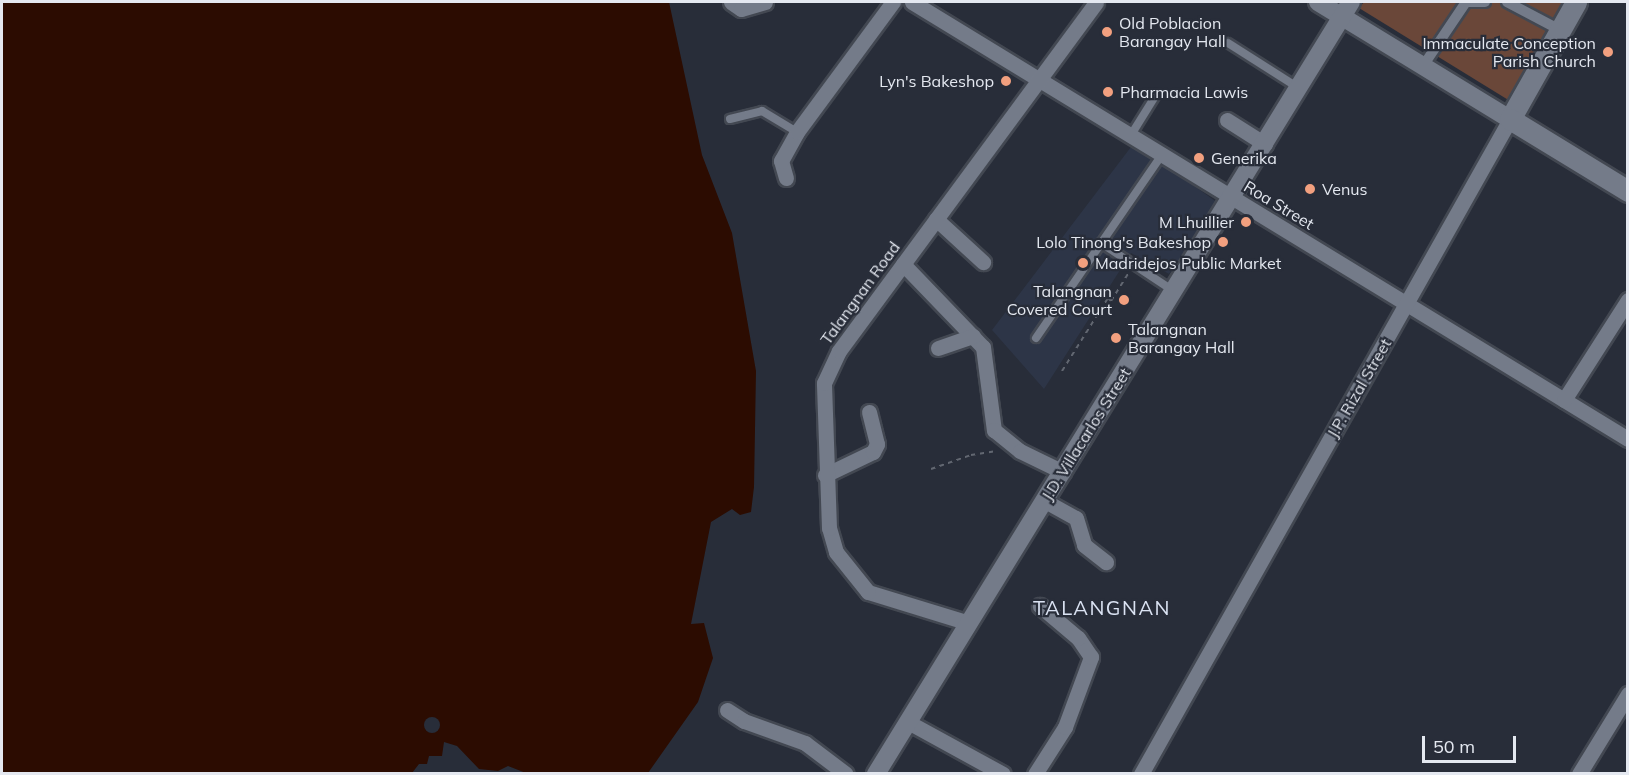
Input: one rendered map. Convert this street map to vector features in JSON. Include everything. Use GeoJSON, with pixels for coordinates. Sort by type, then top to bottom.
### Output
{"type":"FeatureCollection","features":[{"type":"Feature","properties":{"kind":"main road","name":"J.P. Rizal Street"},"geometry":{"type":"LineString","coordinates":[[1510,119],[1576,2]]}},
{"type":"Feature","properties":{"kind":"main road"},"geometry":{"type":"LineString","coordinates":[[1510,119],[1628,191]]}},
{"type":"Feature","properties":{"kind":"street"},"geometry":{"type":"LineString","coordinates":[[731,2],[741,9],[765,2]]}},
{"type":"Feature","properties":{"kind":"street"},"geometry":{"type":"LineString","coordinates":[[786,178],[781,161],[797,132],[894,2]]}},
{"type":"Feature","properties":{"kind":"street","name":"Roa Street"},"geometry":{"type":"LineString","coordinates":[[912,2],[1628,439]]}},
{"type":"Feature","properties":{"kind":"street","name":"Talangnan Road"},"geometry":{"type":"LineString","coordinates":[[969,623],[868,592],[856,581],[836,552],[829,528],[825,475],[824,383],[839,351],[1096,2]]}},
{"type":"Feature","properties":{"kind":"street"},"geometry":{"type":"LineString","coordinates":[[1318,2],[1347,9],[1423,66],[1510,119]]}},
{"type":"Feature","properties":{"kind":"street"},"geometry":{"type":"LineString","coordinates":[[1423,66],[1466,2],[1485,2]]}},
{"type":"Feature","properties":{"kind":"street"},"geometry":{"type":"LineString","coordinates":[[1507,2],[1560,30]]}},
{"type":"Feature","properties":{"kind":"street","name":"J.D. Villacarlos Street"},"geometry":{"type":"LineString","coordinates":[[876,774],[1233,198],[1347,9]]}},
{"type":"Feature","properties":{"kind":"street","name":"J.P. Rizal Street"},"geometry":{"type":"LineString","coordinates":[[1141,774],[1510,119]]}},
{"type":"Feature","properties":{"kind":"street"},"geometry":{"type":"LineString","coordinates":[[1227,120],[1265,144]]}},
{"type":"Feature","properties":{"kind":"street"},"geometry":{"type":"LineString","coordinates":[[936,219],[983,262]]}},
{"type":"Feature","properties":{"kind":"street"},"geometry":{"type":"LineString","coordinates":[[903,264],[983,347],[986,357],[984,374],[990,422],[1016,447],[1063,472]]}},
{"type":"Feature","properties":{"kind":"street"},"geometry":{"type":"LineString","coordinates":[[1564,400],[1628,300]]}},
{"type":"Feature","properties":{"kind":"street"},"geometry":{"type":"LineString","coordinates":[[938,348],[973,336]]}},
{"type":"Feature","properties":{"kind":"street"},"geometry":{"type":"LineString","coordinates":[[825,475],[873,452],[877,444],[869,412]]}},
{"type":"Feature","properties":{"kind":"street"},"geometry":{"type":"LineString","coordinates":[[1045,501],[1076,518],[1084,545],[1106,562]]}},
{"type":"Feature","properties":{"kind":"street"},"geometry":{"type":"LineString","coordinates":[[1035,774],[1065,727],[1091,657],[1078,638],[1040,606]]}},
{"type":"Feature","properties":{"kind":"street"},"geometry":{"type":"LineString","coordinates":[[1579,774],[1628,694]]}},
{"type":"Feature","properties":{"kind":"street"},"geometry":{"type":"LineString","coordinates":[[727,710],[744,721],[805,743],[846,774]]}},
{"type":"Feature","properties":{"kind":"street"},"geometry":{"type":"LineString","coordinates":[[908,722],[1003,774]]}},
{"type":"Feature","properties":{"kind":"lane"},"geometry":{"type":"LineString","coordinates":[[1228,43],[1299,88]]}},
{"type":"Feature","properties":{"kind":"lane"},"geometry":{"type":"LineString","coordinates":[[1131,135],[1154,98]]}},
{"type":"Feature","properties":{"kind":"lane"},"geometry":{"type":"LineString","coordinates":[[730,119],[762,111],[797,132]]}},
{"type":"Feature","properties":{"kind":"lane"},"geometry":{"type":"LineString","coordinates":[[1036,338],[1162,154]]}},
{"type":"Feature","properties":{"kind":"lane"},"geometry":{"type":"LineString","coordinates":[[1101,243],[1174,292]]}},
{"type":"Feature","properties":{"kind":"path"},"geometry":{"type":"LineString","coordinates":[[1062,371],[1108,298],[1111,301],[1134,265]]}},
{"type":"Feature","properties":{"kind":"path"},"geometry":{"type":"LineString","coordinates":[[931,469],[971,455],[1016,447]]}},
{"type":"Feature","properties":{"kind":"shaded area"},"geometry":{"type":"Polygon","coordinates":[[[2,2],[669,2],[702,155],[732,233],[756,371],[754,487],[751,512],[740,515],[732,509],[711,522],[691,624],[704,623],[713,658],[698,702],[648,773],[526,773],[508,766],[498,771],[479,769],[457,746],[444,742],[442,756],[429,756],[427,764],[419,764],[412,773],[2,774],[2,2]]]}},
{"type":"Feature","properties":{"kind":"shaded area"},"geometry":{"type":"Polygon","coordinates":[[[1364,2],[1567,2],[1510,101],[1359,8],[1364,2]]]}},
{"type":"Feature","properties":{"kind":"shaded area","name":"Madridejos Public Market"},"geometry":{"type":"Polygon","coordinates":[[[1134,143],[1218,203],[1169,274],[1131,253],[1044,389],[992,330],[1134,143]]]}},
{"type":"Feature","properties":{"kind":"pier"},"geometry":{"type":"Polygon","coordinates":[[[432,717],[440,725],[432,733],[424,725],[432,717]]]}},
{"type":"Feature","properties":{"kind":"place","name":"Old Poblacion Barangay Hall"},"geometry":{"type":"Point","coordinates":[1107,32]}},
{"type":"Feature","properties":{"kind":"place","name":"Immaculate Conception Parish Church"},"geometry":{"type":"Point","coordinates":[1608,52]}},
{"type":"Feature","properties":{"kind":"place","name":"Lyn's Bakeshop"},"geometry":{"type":"Point","coordinates":[1006,81]}},
{"type":"Feature","properties":{"kind":"place","name":"Pharmacia Lawis"},"geometry":{"type":"Point","coordinates":[1108,92]}},
{"type":"Feature","properties":{"kind":"place","name":"Generika"},"geometry":{"type":"Point","coordinates":[1199,158]}},
{"type":"Feature","properties":{"kind":"place","name":"Venus"},"geometry":{"type":"Point","coordinates":[1310,189]}},
{"type":"Feature","properties":{"kind":"place","name":"M Lhuillier"},"geometry":{"type":"Point","coordinates":[1246,222]}},
{"type":"Feature","properties":{"kind":"place","name":"Lolo Tinong's Bakeshop"},"geometry":{"type":"Point","coordinates":[1223,242]}},
{"type":"Feature","properties":{"kind":"place","name":"Madridejos Public Market"},"geometry":{"type":"Point","coordinates":[1083,263]}},
{"type":"Feature","properties":{"kind":"place","name":"Talangnan Covered Court"},"geometry":{"type":"Point","coordinates":[1124,300]}},
{"type":"Feature","properties":{"kind":"place","name":"Talangnan Barangay Hall"},"geometry":{"type":"Point","coordinates":[1116,338]}},
{"type":"Feature","properties":{"kind":"district","name":"TALANGNAN"},"geometry":{"type":"Point","coordinates":[1102,607]}}]}
